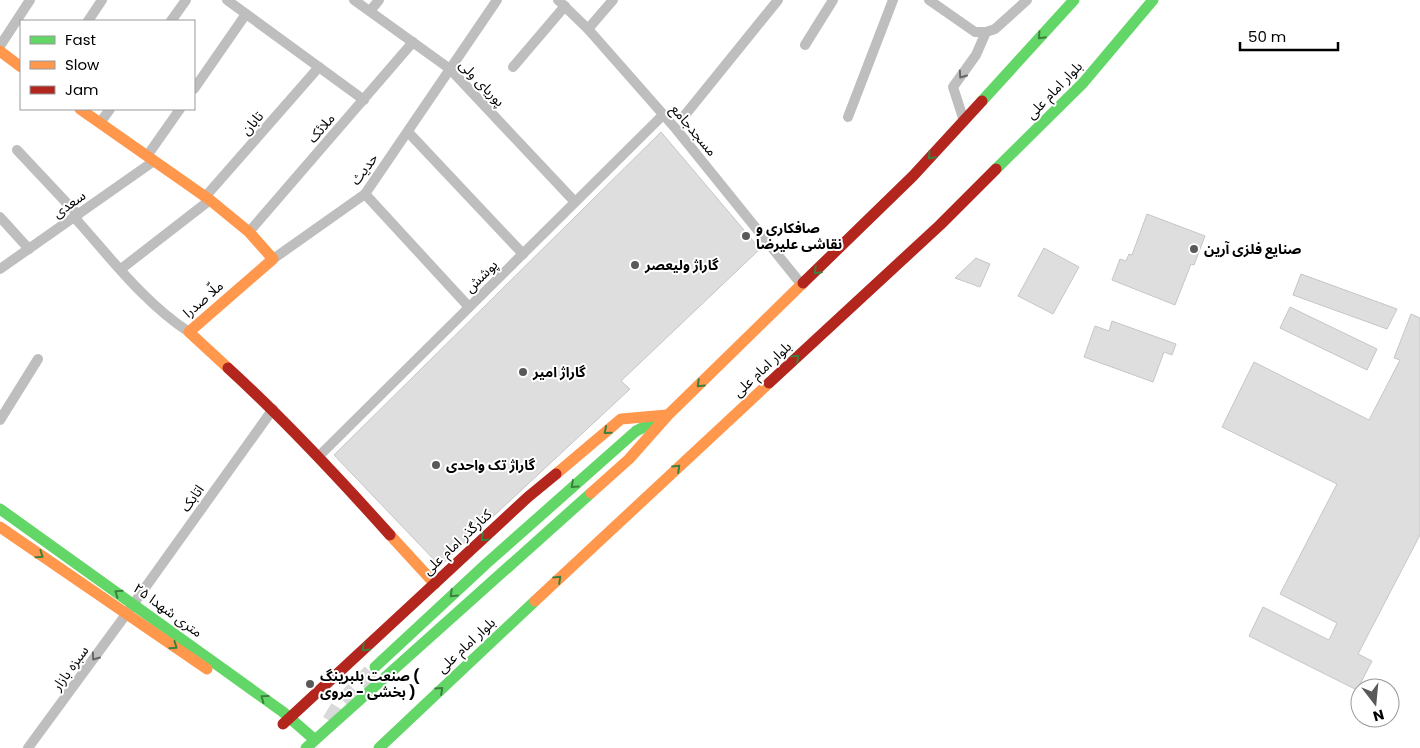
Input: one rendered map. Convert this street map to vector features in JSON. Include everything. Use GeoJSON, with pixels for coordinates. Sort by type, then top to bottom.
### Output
{"type":"FeatureCollection","features":[{"type":"Feature","properties":{"kind":"main road"},"geometry":{"type":"LineString","coordinates":[[310,744],[630,459],[668,415],[913,176],[1074,0]]}},
{"type":"Feature","properties":{"kind":"main road","name":"بلوار امام علی"},"geometry":{"type":"LineString","coordinates":[[379,748],[940,225],[1083,83],[1153,0]]}},
{"type":"Feature","properties":{"kind":"main road"},"geometry":{"type":"LineString","coordinates":[[1,54],[20,66]]}},
{"type":"Feature","properties":{"kind":"main road"},"geometry":{"type":"LineString","coordinates":[[81,110],[208,198],[249,232],[273,259]]}},
{"type":"Feature","properties":{"kind":"main road","name":"ملّا صدرا"},"geometry":{"type":"LineString","coordinates":[[273,259],[189,332],[273,409],[435,584]]}},
{"type":"Feature","properties":{"kind":"main road"},"geometry":{"type":"LineString","coordinates":[[375,667],[487,562],[636,431],[668,415]]}},
{"type":"Feature","properties":{"kind":"main road","name":"کنارگذر امام علی"},"geometry":{"type":"LineString","coordinates":[[286,721],[528,497],[621,419],[668,415]]}},
{"type":"Feature","properties":{"kind":"main road","name":"۲۵ متری شهدا"},"geometry":{"type":"LineString","coordinates":[[0,509],[130,608],[286,721],[310,744]]}},
{"type":"Feature","properties":{"kind":"main road","name":"۲۵ متری شهدا"},"geometry":{"type":"LineString","coordinates":[[0,527],[130,608]]}},
{"type":"Feature","properties":{"kind":"main road"},"geometry":{"type":"LineString","coordinates":[[390,748],[420,709]]}},
{"type":"Feature","properties":{"kind":"street"},"geometry":{"type":"LineString","coordinates":[[1,54],[30,0]]}},
{"type":"Feature","properties":{"kind":"street"},"geometry":{"type":"LineString","coordinates":[[89,20],[102,0]]}},
{"type":"Feature","properties":{"kind":"street"},"geometry":{"type":"LineString","coordinates":[[172,20],[186,0]]}},
{"type":"Feature","properties":{"kind":"street"},"geometry":{"type":"LineString","coordinates":[[227,0],[364,100]]}},
{"type":"Feature","properties":{"kind":"street","name":"پوریای ولی"},"geometry":{"type":"LineString","coordinates":[[354,0],[450,69],[575,202]]}},
{"type":"Feature","properties":{"kind":"street"},"geometry":{"type":"LineString","coordinates":[[370,12],[379,0]]}},
{"type":"Feature","properties":{"kind":"street","name":"حدیث"},"geometry":{"type":"LineString","coordinates":[[273,259],[366,194],[497,0]]}},
{"type":"Feature","properties":{"kind":"street"},"geometry":{"type":"LineString","coordinates":[[588,29],[613,0]]}},
{"type":"Feature","properties":{"kind":"street"},"geometry":{"type":"LineString","coordinates":[[685,115],[778,0]]}},
{"type":"Feature","properties":{"kind":"street"},"geometry":{"type":"LineString","coordinates":[[806,45],[833,0]]}},
{"type":"Feature","properties":{"kind":"street"},"geometry":{"type":"LineString","coordinates":[[848,117],[893,0]]}},
{"type":"Feature","properties":{"kind":"street"},"geometry":{"type":"LineString","coordinates":[[929,0],[975,32],[986,32],[995,29],[1027,0]]}},
{"type":"Feature","properties":{"kind":"street"},"geometry":{"type":"LineString","coordinates":[[513,67],[561,3]]}},
{"type":"Feature","properties":{"kind":"street","name":"مسجدجامع"},"geometry":{"type":"LineString","coordinates":[[561,3],[588,29],[664,115],[802,285]]}},
{"type":"Feature","properties":{"kind":"street"},"geometry":{"type":"LineString","coordinates":[[195,88],[246,14]]}},
{"type":"Feature","properties":{"kind":"street"},"geometry":{"type":"LineString","coordinates":[[964,121],[953,87],[976,55],[986,32]]}},
{"type":"Feature","properties":{"kind":"street","name":"ملائک"},"geometry":{"type":"LineString","coordinates":[[249,232],[413,42]]}},
{"type":"Feature","properties":{"kind":"street","name":"تابان"},"geometry":{"type":"LineString","coordinates":[[121,269],[208,198],[319,67]]}},
{"type":"Feature","properties":{"kind":"street"},"geometry":{"type":"LineString","coordinates":[[100,123],[109,110]]}},
{"type":"Feature","properties":{"kind":"street","name":"سعدی"},"geometry":{"type":"LineString","coordinates":[[0,269],[76,216],[151,158],[179,110]]}},
{"type":"Feature","properties":{"kind":"street","name":"پوشش"},"geometry":{"type":"LineString","coordinates":[[318,456],[664,115]]}},
{"type":"Feature","properties":{"kind":"street"},"geometry":{"type":"LineString","coordinates":[[408,132],[522,254]]}},
{"type":"Feature","properties":{"kind":"street"},"geometry":{"type":"LineString","coordinates":[[17,150],[137,287],[174,322],[189,332]]}},
{"type":"Feature","properties":{"kind":"street"},"geometry":{"type":"LineString","coordinates":[[366,194],[469,307]]}},
{"type":"Feature","properties":{"kind":"street"},"geometry":{"type":"LineString","coordinates":[[0,218],[29,249]]}},
{"type":"Feature","properties":{"kind":"street"},"geometry":{"type":"LineString","coordinates":[[0,420],[38,359]]}},
{"type":"Feature","properties":{"kind":"street","name":"اتابک"},"geometry":{"type":"LineString","coordinates":[[130,608],[273,409]]}},
{"type":"Feature","properties":{"kind":"street","name":"سبزه بازار"},"geometry":{"type":"LineString","coordinates":[[28,748],[130,608]]}},
{"type":"Feature","properties":{"kind":"building"},"geometry":{"type":"Polygon","coordinates":[[[661,132],[760,249],[621,381],[630,389],[440,566],[334,455],[661,132]]]}},
{"type":"Feature","properties":{"kind":"building"},"geometry":{"type":"Polygon","coordinates":[[[1147,214],[1205,236],[1194,265],[1191,264],[1175,305],[1112,280],[1120,259],[1126,261],[1129,254],[1132,255],[1147,214]]]}},
{"type":"Feature","properties":{"kind":"building"},"geometry":{"type":"Polygon","coordinates":[[[1044,248],[1079,267],[1053,314],[1018,296],[1044,248]]]}},
{"type":"Feature","properties":{"kind":"building"},"geometry":{"type":"Polygon","coordinates":[[[976,258],[990,264],[980,287],[955,278],[976,258]]]}},
{"type":"Feature","properties":{"kind":"building"},"geometry":{"type":"Polygon","coordinates":[[[1301,274],[1397,309],[1387,329],[1293,295],[1301,274]]]}},
{"type":"Feature","properties":{"kind":"building"},"geometry":{"type":"Polygon","coordinates":[[[1290,307],[1377,349],[1367,370],[1280,328],[1290,307]]]}},
{"type":"Feature","properties":{"kind":"building"},"geometry":{"type":"Polygon","coordinates":[[[1411,314],[1420,318],[1420,535],[1358,654],[1372,661],[1363,678],[1350,678],[1350,686],[1249,636],[1263,607],[1329,640],[1337,623],[1280,594],[1337,484],[1222,427],[1254,362],[1369,420],[1400,360],[1394,358],[1411,314]]]}},
{"type":"Feature","properties":{"kind":"building"},"geometry":{"type":"Polygon","coordinates":[[[1112,321],[1176,344],[1172,355],[1164,352],[1153,382],[1084,357],[1095,326],[1109,331],[1112,321]]]}},
{"type":"Feature","properties":{"kind":"tunnel"},"geometry":{"type":"LineString","coordinates":[[330,721],[339,706],[375,667]]}},
{"type":"Feature","properties":{"kind":"traffic: fast"},"geometry":{"type":"LineString","coordinates":[[982,101],[1074,0]]}},
{"type":"Feature","properties":{"kind":"traffic: fast"},"geometry":{"type":"LineString","coordinates":[[996,169],[1083,83],[1153,0]]}},
{"type":"Feature","properties":{"kind":"traffic: fast"},"geometry":{"type":"LineString","coordinates":[[375,667],[487,563],[636,431],[664,417]]}},
{"type":"Feature","properties":{"kind":"traffic: fast"},"geometry":{"type":"LineString","coordinates":[[306,748],[591,493]]}},
{"type":"Feature","properties":{"kind":"traffic: fast"},"geometry":{"type":"LineString","coordinates":[[0,509],[283,712],[315,740]]}},
{"type":"Feature","properties":{"kind":"traffic: fast"},"geometry":{"type":"LineString","coordinates":[[379,748],[535,601]]}},
{"type":"Feature","properties":{"kind":"traffic: slow"},"geometry":{"type":"LineString","coordinates":[[0,51],[20,66]]}},
{"type":"Feature","properties":{"kind":"traffic: slow"},"geometry":{"type":"LineString","coordinates":[[81,110],[210,200],[249,232],[273,259],[189,332],[228,368]]}},
{"type":"Feature","properties":{"kind":"traffic: slow"},"geometry":{"type":"LineString","coordinates":[[591,493],[629,459],[668,415],[803,283]]}},
{"type":"Feature","properties":{"kind":"traffic: slow"},"geometry":{"type":"LineString","coordinates":[[535,601],[769,383]]}},
{"type":"Feature","properties":{"kind":"traffic: slow"},"geometry":{"type":"LineString","coordinates":[[556,474],[621,419],[667,415]]}},
{"type":"Feature","properties":{"kind":"traffic: slow"},"geometry":{"type":"LineString","coordinates":[[0,527],[207,669]]}},
{"type":"Feature","properties":{"kind":"traffic: slow"},"geometry":{"type":"LineString","coordinates":[[390,535],[435,584]]}},
{"type":"Feature","properties":{"kind":"traffic: jam"},"geometry":{"type":"LineString","coordinates":[[803,283],[913,176],[982,101]]}},
{"type":"Feature","properties":{"kind":"traffic: jam"},"geometry":{"type":"LineString","coordinates":[[769,383],[940,225],[996,169]]}},
{"type":"Feature","properties":{"kind":"traffic: jam"},"geometry":{"type":"LineString","coordinates":[[228,368],[311,450],[390,535]]}},
{"type":"Feature","properties":{"kind":"traffic: jam"},"geometry":{"type":"LineString","coordinates":[[283,724],[528,497],[556,474]]}},
{"type":"Feature","properties":{"kind":"place","name":"صافکاری و نقاشی عليرضا"},"geometry":{"type":"Point","coordinates":[746,236]}},
{"type":"Feature","properties":{"kind":"place","name":"صنایع فلزی آرین"},"geometry":{"type":"Point","coordinates":[1194,249]}},
{"type":"Feature","properties":{"kind":"place","name":"گاراژ ولیعصر"},"geometry":{"type":"Point","coordinates":[635,265]}},
{"type":"Feature","properties":{"kind":"place","name":"گاراژ امیر"},"geometry":{"type":"Point","coordinates":[523,372]}},
{"type":"Feature","properties":{"kind":"place","name":"گاراژ تک واحدی"},"geometry":{"type":"Point","coordinates":[436,465]}},
{"type":"Feature","properties":{"kind":"place","name":"صنعت بلبرینگ ( بخشی - مروی )"},"geometry":{"type":"Point","coordinates":[310,684]}}]}
